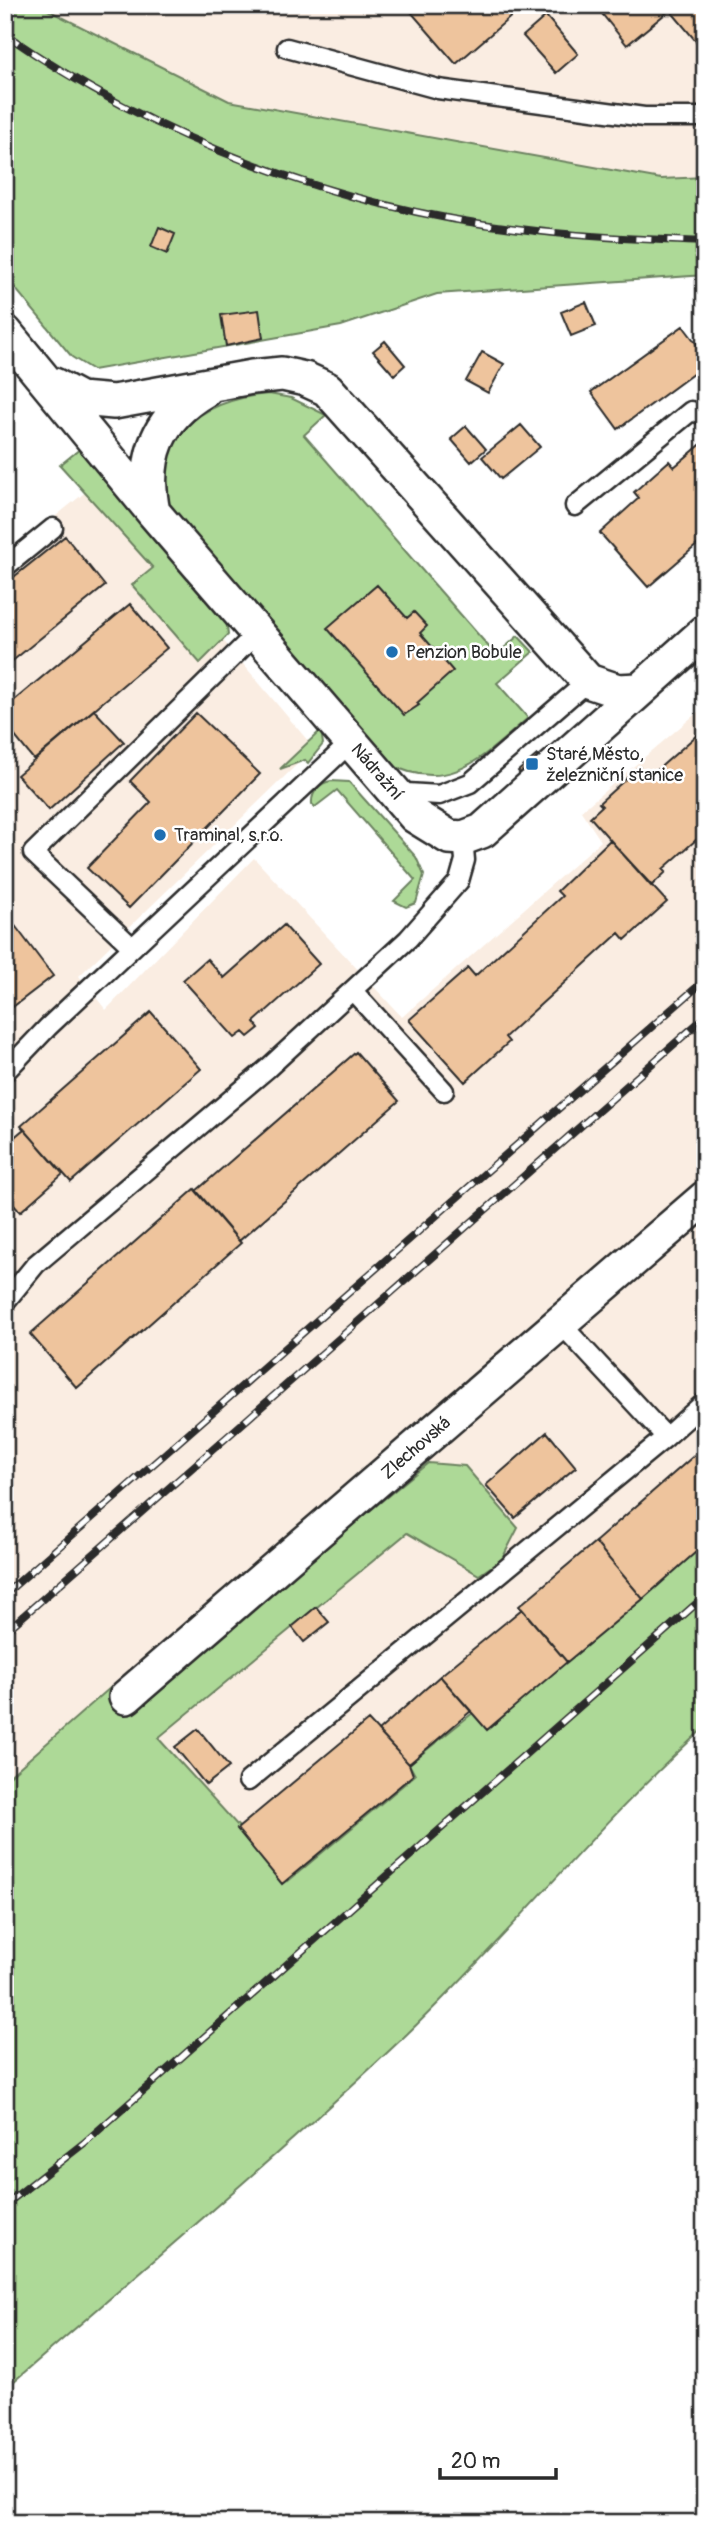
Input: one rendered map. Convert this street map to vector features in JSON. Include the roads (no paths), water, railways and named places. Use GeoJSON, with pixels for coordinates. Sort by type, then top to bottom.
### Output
{"type":"FeatureCollection","features":[{"type":"Feature","properties":{"kind":"street","name":"Nádražní"},"geometry":{"type":"LineString","coordinates":[[5,332],[49,382],[153,512],[389,786],[425,825],[441,834],[463,838]]}},
{"type":"Feature","properties":{"kind":"street","name":"Nádražní"},"geometry":{"type":"LineString","coordinates":[[49,382],[80,399],[104,402],[282,374],[305,379],[327,389],[588,681]]}},
{"type":"Feature","properties":{"kind":"street","name":"Nádražní"},"geometry":{"type":"LineString","coordinates":[[153,512],[149,468],[163,429],[172,413],[212,386]]}},
{"type":"Feature","properties":{"kind":"street"},"geometry":{"type":"LineString","coordinates":[[463,838],[482,831],[705,632]]}},
{"type":"Feature","properties":{"kind":"street"},"geometry":{"type":"LineString","coordinates":[[588,681],[618,691],[638,690]]}},
{"type":"Feature","properties":{"kind":"street","name":"Zlechovská"},"geometry":{"type":"LineString","coordinates":[[126,1697],[705,1198]]}},
{"type":"Feature","properties":{"kind":"lane"},"geometry":{"type":"LineString","coordinates":[[287,48],[438,89],[644,117],[705,117]]}},
{"type":"Feature","properties":{"kind":"lane"},"geometry":{"type":"LineString","coordinates":[[575,506],[691,411],[705,415]]}},
{"type":"Feature","properties":{"kind":"lane"},"geometry":{"type":"LineString","coordinates":[[5,567],[53,528]]}},
{"type":"Feature","properties":{"kind":"lane"},"geometry":{"type":"LineString","coordinates":[[132,947],[33,853],[257,633]]}},
{"type":"Feature","properties":{"kind":"lane"},"geometry":{"type":"LineString","coordinates":[[389,786],[407,793],[439,795],[470,783],[588,681]]}},
{"type":"Feature","properties":{"kind":"lane"},"geometry":{"type":"LineString","coordinates":[[5,1072],[132,947],[351,742]]}},
{"type":"Feature","properties":{"kind":"lane"},"geometry":{"type":"LineString","coordinates":[[5,1302],[36,1264],[268,1068],[354,991],[453,890],[463,872],[463,838]]}},
{"type":"Feature","properties":{"kind":"lane"},"geometry":{"type":"LineString","coordinates":[[354,991],[444,1091]]}},
{"type":"Feature","properties":{"kind":"lane"},"geometry":{"type":"LineString","coordinates":[[560,1323],[666,1437]]}},
{"type":"Feature","properties":{"kind":"lane"},"geometry":{"type":"LineString","coordinates":[[248,1781],[705,1402]]}},
{"type":"Feature","properties":{"kind":"railway"},"geometry":{"type":"LineString","coordinates":[[5,34],[63,72],[123,106],[250,163],[316,186],[452,219],[520,229],[589,236],[705,242]]}},
{"type":"Feature","properties":{"kind":"railway"},"geometry":{"type":"LineString","coordinates":[[5,1594],[705,980]]}},
{"type":"Feature","properties":{"kind":"railway"},"geometry":{"type":"LineString","coordinates":[[5,1632],[705,1017]]}},
{"type":"Feature","properties":{"kind":"railway"},"geometry":{"type":"LineString","coordinates":[[5,2205],[84,2143],[705,1596]]}},
{"type":"Feature","properties":{"kind":"place","name":"Penzion Bobule"},"geometry":{"type":"Point","coordinates":[392,652]}},
{"type":"Feature","properties":{"kind":"place","name":"Staré Město, železniční stanice"},"geometry":{"type":"Point","coordinates":[532,764]}},
{"type":"Feature","properties":{"kind":"place","name":"Traminal, s.r.o."},"geometry":{"type":"Point","coordinates":[160,835]}}]}
